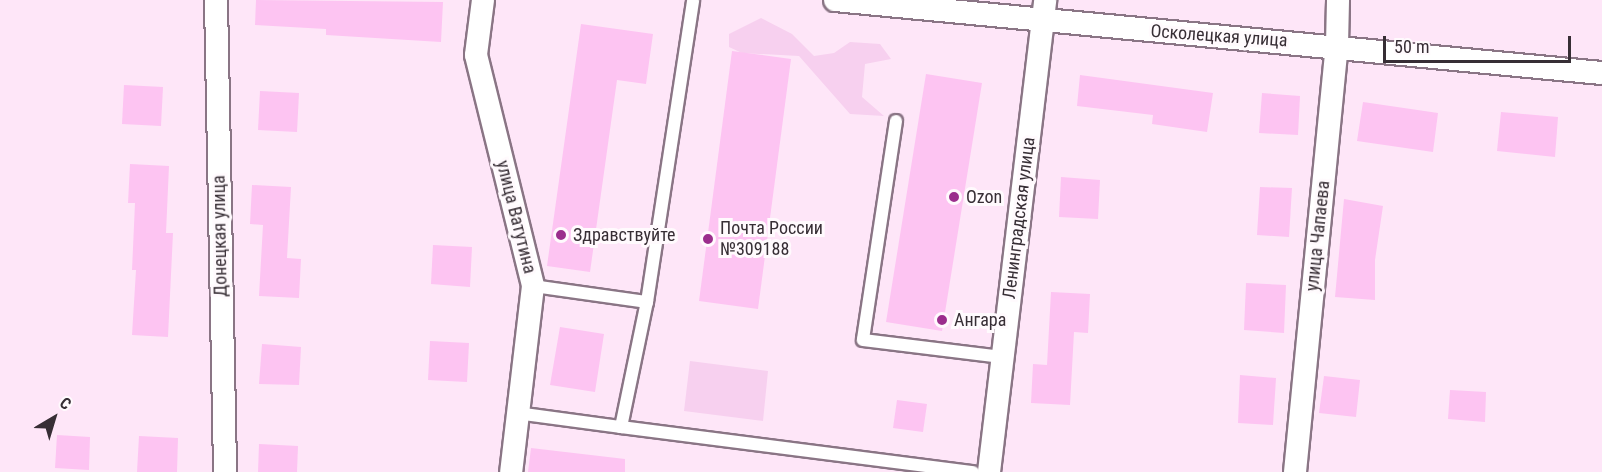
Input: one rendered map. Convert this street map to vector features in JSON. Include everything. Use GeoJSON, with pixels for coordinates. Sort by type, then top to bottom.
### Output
{"type":"FeatureCollection","features":[{"type":"Feature","properties":{"kind":"street","name":"Донецкая улица"},"geometry":{"type":"LineString","coordinates":[[216,0],[225,472]]}},
{"type":"Feature","properties":{"kind":"street","name":"улица Ватутина"},"geometry":{"type":"LineString","coordinates":[[483,0],[476,55],[533,286],[511,472]]}},
{"type":"Feature","properties":{"kind":"street","name":"Осколецкая улица"},"geometry":{"type":"LineString","coordinates":[[835,0],[1045,23],[1337,45],[1602,73]]}},
{"type":"Feature","properties":{"kind":"street","name":"Ленинградская улица"},"geometry":{"type":"LineString","coordinates":[[989,472],[1045,23],[1045,0]]}},
{"type":"Feature","properties":{"kind":"street","name":"улица Чапаева"},"geometry":{"type":"LineString","coordinates":[[1295,472],[1337,45],[1338,0]]}},
{"type":"Feature","properties":{"kind":"lane"},"geometry":{"type":"LineString","coordinates":[[621,427],[647,302],[693,0]]}},
{"type":"Feature","properties":{"kind":"lane"},"geometry":{"type":"LineString","coordinates":[[896,122],[863,340],[1002,357]]}},
{"type":"Feature","properties":{"kind":"lane"},"geometry":{"type":"LineString","coordinates":[[533,286],[647,302]]}},
{"type":"Feature","properties":{"kind":"lane"},"geometry":{"type":"LineString","coordinates":[[517,413],[973,472]]}},
{"type":"Feature","properties":{"kind":"shaded area"},"geometry":{"type":"Polygon","coordinates":[[[761,18],[792,34],[814,56],[834,53],[850,42],[880,44],[891,59],[865,64],[862,97],[884,116],[850,114],[799,56],[742,53],[729,47],[729,34],[761,18]]]}},
{"type":"Feature","properties":{"kind":"shaded area"},"geometry":{"type":"Polygon","coordinates":[[[690,361],[768,371],[763,421],[684,411],[690,361]]]}},
{"type":"Feature","properties":{"kind":"building"},"geometry":{"type":"Polygon","coordinates":[[[256,0],[443,2],[441,42],[326,35],[326,29],[255,25],[256,0]]]}},
{"type":"Feature","properties":{"kind":"building"},"geometry":{"type":"Polygon","coordinates":[[[581,24],[653,34],[646,84],[617,80],[590,272],[547,266],[581,24]]]}},
{"type":"Feature","properties":{"kind":"building"},"geometry":{"type":"Polygon","coordinates":[[[732,51],[791,59],[758,309],[699,301],[732,51]]]}},
{"type":"Feature","properties":{"kind":"building"},"geometry":{"type":"Polygon","coordinates":[[[926,74],[982,83],[942,331],[886,322],[926,74]]]}},
{"type":"Feature","properties":{"kind":"building"},"geometry":{"type":"Polygon","coordinates":[[[1080,75],[1213,93],[1207,132],[1152,124],[1153,115],[1077,106],[1080,75]]]}},
{"type":"Feature","properties":{"kind":"building"},"geometry":{"type":"Polygon","coordinates":[[[124,85],[163,87],[161,126],[122,124],[124,85]]]}},
{"type":"Feature","properties":{"kind":"building"},"geometry":{"type":"Polygon","coordinates":[[[260,91],[299,93],[297,132],[258,130],[260,91]]]}},
{"type":"Feature","properties":{"kind":"building"},"geometry":{"type":"Polygon","coordinates":[[[1262,93],[1300,96],[1298,135],[1259,133],[1262,93]]]}},
{"type":"Feature","properties":{"kind":"building"},"geometry":{"type":"Polygon","coordinates":[[[1363,102],[1438,113],[1433,152],[1357,141],[1363,102]]]}},
{"type":"Feature","properties":{"kind":"building"},"geometry":{"type":"Polygon","coordinates":[[[1501,112],[1558,117],[1555,157],[1497,151],[1501,112]]]}},
{"type":"Feature","properties":{"kind":"building"},"geometry":{"type":"Polygon","coordinates":[[[130,164],[169,166],[166,233],[173,233],[168,337],[132,335],[136,270],[132,270],[135,203],[128,203],[130,164]]]}},
{"type":"Feature","properties":{"kind":"building"},"geometry":{"type":"Polygon","coordinates":[[[1061,177],[1100,180],[1098,219],[1059,217],[1061,177]]]}},
{"type":"Feature","properties":{"kind":"building"},"geometry":{"type":"Polygon","coordinates":[[[252,185],[291,187],[287,258],[301,259],[299,298],[259,296],[263,225],[250,224],[252,185]]]}},
{"type":"Feature","properties":{"kind":"building"},"geometry":{"type":"Polygon","coordinates":[[[1260,187],[1292,188],[1289,237],[1257,235],[1260,187]]]}},
{"type":"Feature","properties":{"kind":"building"},"geometry":{"type":"Polygon","coordinates":[[[1344,199],[1383,206],[1375,260],[1375,300],[1335,297],[1344,199]]]}},
{"type":"Feature","properties":{"kind":"building"},"geometry":{"type":"Polygon","coordinates":[[[433,245],[472,247],[470,287],[431,284],[433,245]]]}},
{"type":"Feature","properties":{"kind":"building"},"geometry":{"type":"Polygon","coordinates":[[[1246,283],[1286,285],[1284,333],[1244,330],[1246,283]]]}},
{"type":"Feature","properties":{"kind":"building"},"geometry":{"type":"Polygon","coordinates":[[[1051,292],[1090,294],[1088,333],[1074,332],[1070,405],[1031,403],[1033,364],[1047,365],[1051,292]]]}},
{"type":"Feature","properties":{"kind":"building"},"geometry":{"type":"Polygon","coordinates":[[[560,327],[604,334],[595,392],[550,385],[560,327]]]}},
{"type":"Feature","properties":{"kind":"building"},"geometry":{"type":"Polygon","coordinates":[[[430,341],[469,343],[467,382],[428,380],[430,341]]]}},
{"type":"Feature","properties":{"kind":"building"},"geometry":{"type":"Polygon","coordinates":[[[262,344],[301,347],[299,385],[259,384],[262,344]]]}},
{"type":"Feature","properties":{"kind":"building"},"geometry":{"type":"Polygon","coordinates":[[[1240,375],[1276,378],[1273,425],[1238,423],[1240,375]]]}},
{"type":"Feature","properties":{"kind":"building"},"geometry":{"type":"Polygon","coordinates":[[[1324,376],[1360,380],[1356,417],[1319,413],[1324,376]]]}},
{"type":"Feature","properties":{"kind":"building"},"geometry":{"type":"Polygon","coordinates":[[[1450,390],[1486,392],[1485,422],[1448,419],[1450,390]]]}},
{"type":"Feature","properties":{"kind":"building"},"geometry":{"type":"Polygon","coordinates":[[[897,400],[927,404],[923,432],[893,428],[897,400]]]}},
{"type":"Feature","properties":{"kind":"building"},"geometry":{"type":"Polygon","coordinates":[[[57,435],[90,437],[89,470],[55,468],[57,435]]]}},
{"type":"Feature","properties":{"kind":"building"},"geometry":{"type":"Polygon","coordinates":[[[139,436],[178,438],[177,472],[137,472],[139,436]]]}},
{"type":"Feature","properties":{"kind":"building"},"geometry":{"type":"Polygon","coordinates":[[[259,444],[298,446],[297,472],[258,472],[259,444]]]}},
{"type":"Feature","properties":{"kind":"building"},"geometry":{"type":"Polygon","coordinates":[[[531,448],[625,459],[625,472],[528,472],[531,448]]]}},
{"type":"Feature","properties":{"kind":"place","name":"Ozon"},"geometry":{"type":"Point","coordinates":[954,197]}},
{"type":"Feature","properties":{"kind":"place","name":"Здравствуйте"},"geometry":{"type":"Point","coordinates":[561,235]}},
{"type":"Feature","properties":{"kind":"place","name":"Почта России №309188"},"geometry":{"type":"Point","coordinates":[708,239]}},
{"type":"Feature","properties":{"kind":"place","name":"Ангара"},"geometry":{"type":"Point","coordinates":[942,320]}}]}
